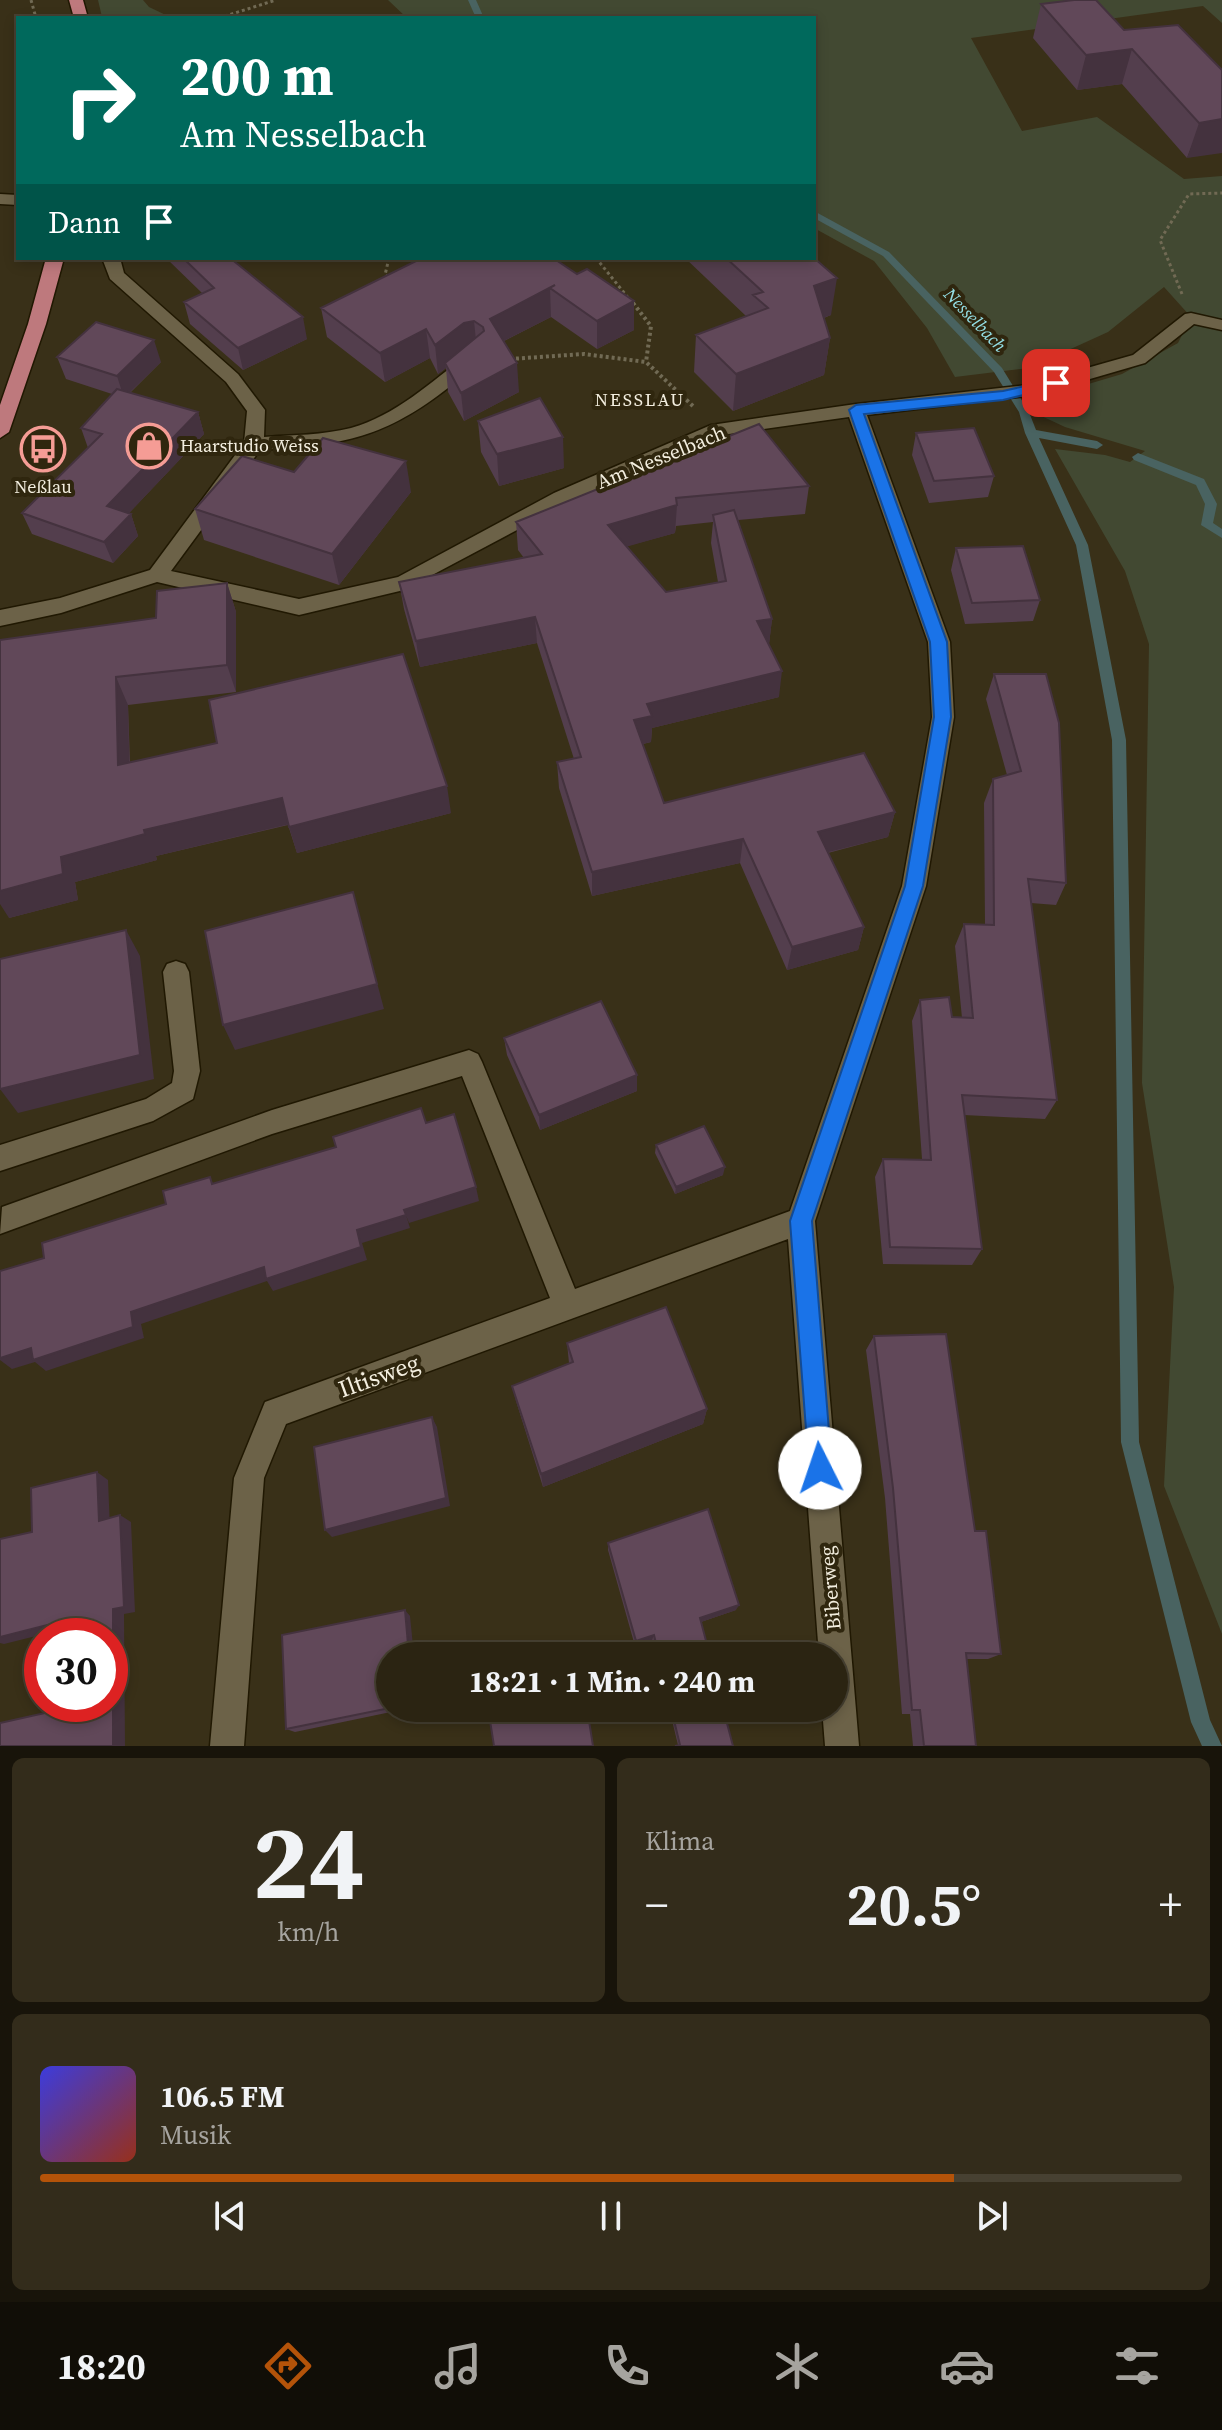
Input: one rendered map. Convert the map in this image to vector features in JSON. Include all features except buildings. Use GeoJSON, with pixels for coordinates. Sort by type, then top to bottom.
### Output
{"type":"FeatureCollection","features":[{"type":"Feature","properties":{"kind":"main road"},"geometry":{"type":"LineString","coordinates":[[0,432],[37,324],[54,260]]}},
{"type":"Feature","properties":{"kind":"street"},"geometry":{"type":"LineString","coordinates":[[0,618],[61,605],[157,575],[254,444],[256,410],[232,378],[116,275],[112,260]]}},
{"type":"Feature","properties":{"kind":"street"},"geometry":{"type":"LineString","coordinates":[[1191,318],[1222,325]]}},
{"type":"Feature","properties":{"kind":"street","name":"Am Nesselbach"},"geometry":{"type":"LineString","coordinates":[[157,575],[299,607],[404,583],[561,498],[718,429],[1028,391],[1139,359],[1191,318]]}},
{"type":"Feature","properties":{"kind":"street"},"geometry":{"type":"LineString","coordinates":[[254,444],[323,440],[379,424],[420,400],[475,358]]}},
{"type":"Feature","properties":{"kind":"street","name":"Biberweg"},"geometry":{"type":"LineString","coordinates":[[842,1746],[801,1221],[914,886],[943,717],[939,642],[856,410]]}},
{"type":"Feature","properties":{"kind":"street"},"geometry":{"type":"LineString","coordinates":[[0,1158],[153,1109],[184,1090],[187,1071],[176,972]]}},
{"type":"Feature","properties":{"kind":"street"},"geometry":{"type":"LineString","coordinates":[[2,1221],[272,1122],[469,1062],[568,1307]]}},
{"type":"Feature","properties":{"kind":"street","name":"Iltisweg"},"geometry":{"type":"LineString","coordinates":[[227,1746],[249,1478],[276,1413],[801,1221]]}},
{"type":"Feature","properties":{"kind":"path"},"geometry":{"type":"LineString","coordinates":[[225,16],[276,0]]}},
{"type":"Feature","properties":{"kind":"path"},"geometry":{"type":"LineString","coordinates":[[1191,318],[1160,240],[1189,194],[1222,193]]}},
{"type":"Feature","properties":{"kind":"path"},"geometry":{"type":"LineString","coordinates":[[389,260],[385,275],[396,285]]}},
{"type":"Feature","properties":{"kind":"path"},"geometry":{"type":"LineString","coordinates":[[598,260],[651,326],[646,362]]}},
{"type":"Feature","properties":{"kind":"path"},"geometry":{"type":"LineString","coordinates":[[475,358],[494,361],[584,354],[646,362],[718,429]]}},
{"type":"Feature","properties":{"kind":"green space"},"geometry":{"type":"Polygon","coordinates":[[[98,0],[143,0],[149,7],[168,16],[102,16],[98,0]]]}},
{"type":"Feature","properties":{"kind":"green space"},"geometry":{"type":"Polygon","coordinates":[[[388,0],[1222,0],[1222,23],[1203,6],[971,38],[1022,131],[1097,117],[1184,179],[1222,176],[1222,1634],[1164,1486],[1174,1287],[1142,1083],[1149,644],[1125,571],[1055,449],[1105,455],[1130,462],[1145,451],[1065,427],[1018,405],[1122,374],[1178,343],[1191,317],[1164,287],[1108,332],[1029,368],[955,377],[927,328],[874,261],[816,229],[816,16],[405,16],[388,0]]]}},
{"type":"Feature","properties":{"kind":"waterway","name":"Nesselbach"},"geometry":{"type":"LineString","coordinates":[[472,0],[479,16]]}},
{"type":"Feature","properties":{"kind":"waterway","name":"Nesselbach"},"geometry":{"type":"LineString","coordinates":[[816,215],[886,254],[998,370],[1024,412],[1031,433]]}},
{"type":"Feature","properties":{"kind":"waterway","name":"Nesselbach"},"geometry":{"type":"LineString","coordinates":[[1031,433],[1097,445]]}},
{"type":"Feature","properties":{"kind":"waterway"},"geometry":{"type":"LineString","coordinates":[[1031,433],[1082,545],[1119,740],[1130,1442],[1201,1722],[1212,1746]]}},
{"type":"Feature","properties":{"kind":"waterway","name":"Nesselbach"},"geometry":{"type":"LineString","coordinates":[[1138,457],[1200,482],[1211,504],[1207,525],[1222,534]]}},
{"type":"Feature","properties":{"kind":"place","name":"Haarstudio Weiss"},"geometry":{"type":"Point","coordinates":[149,446]}},
{"type":"Feature","properties":{"kind":"place","name":"Neßlau"},"geometry":{"type":"Point","coordinates":[43,449]}},
{"type":"Feature","properties":{"kind":"district","name":"NESSLAU"},"geometry":{"type":"Point","coordinates":[640,400]}},
{"type":"Feature","properties":{"kind":"route"},"geometry":{"type":"LineString","coordinates":[[820,1468],[801,1221],[914,886],[943,717],[939,642],[856,410],[1003,395],[1056,383]]}}]}
